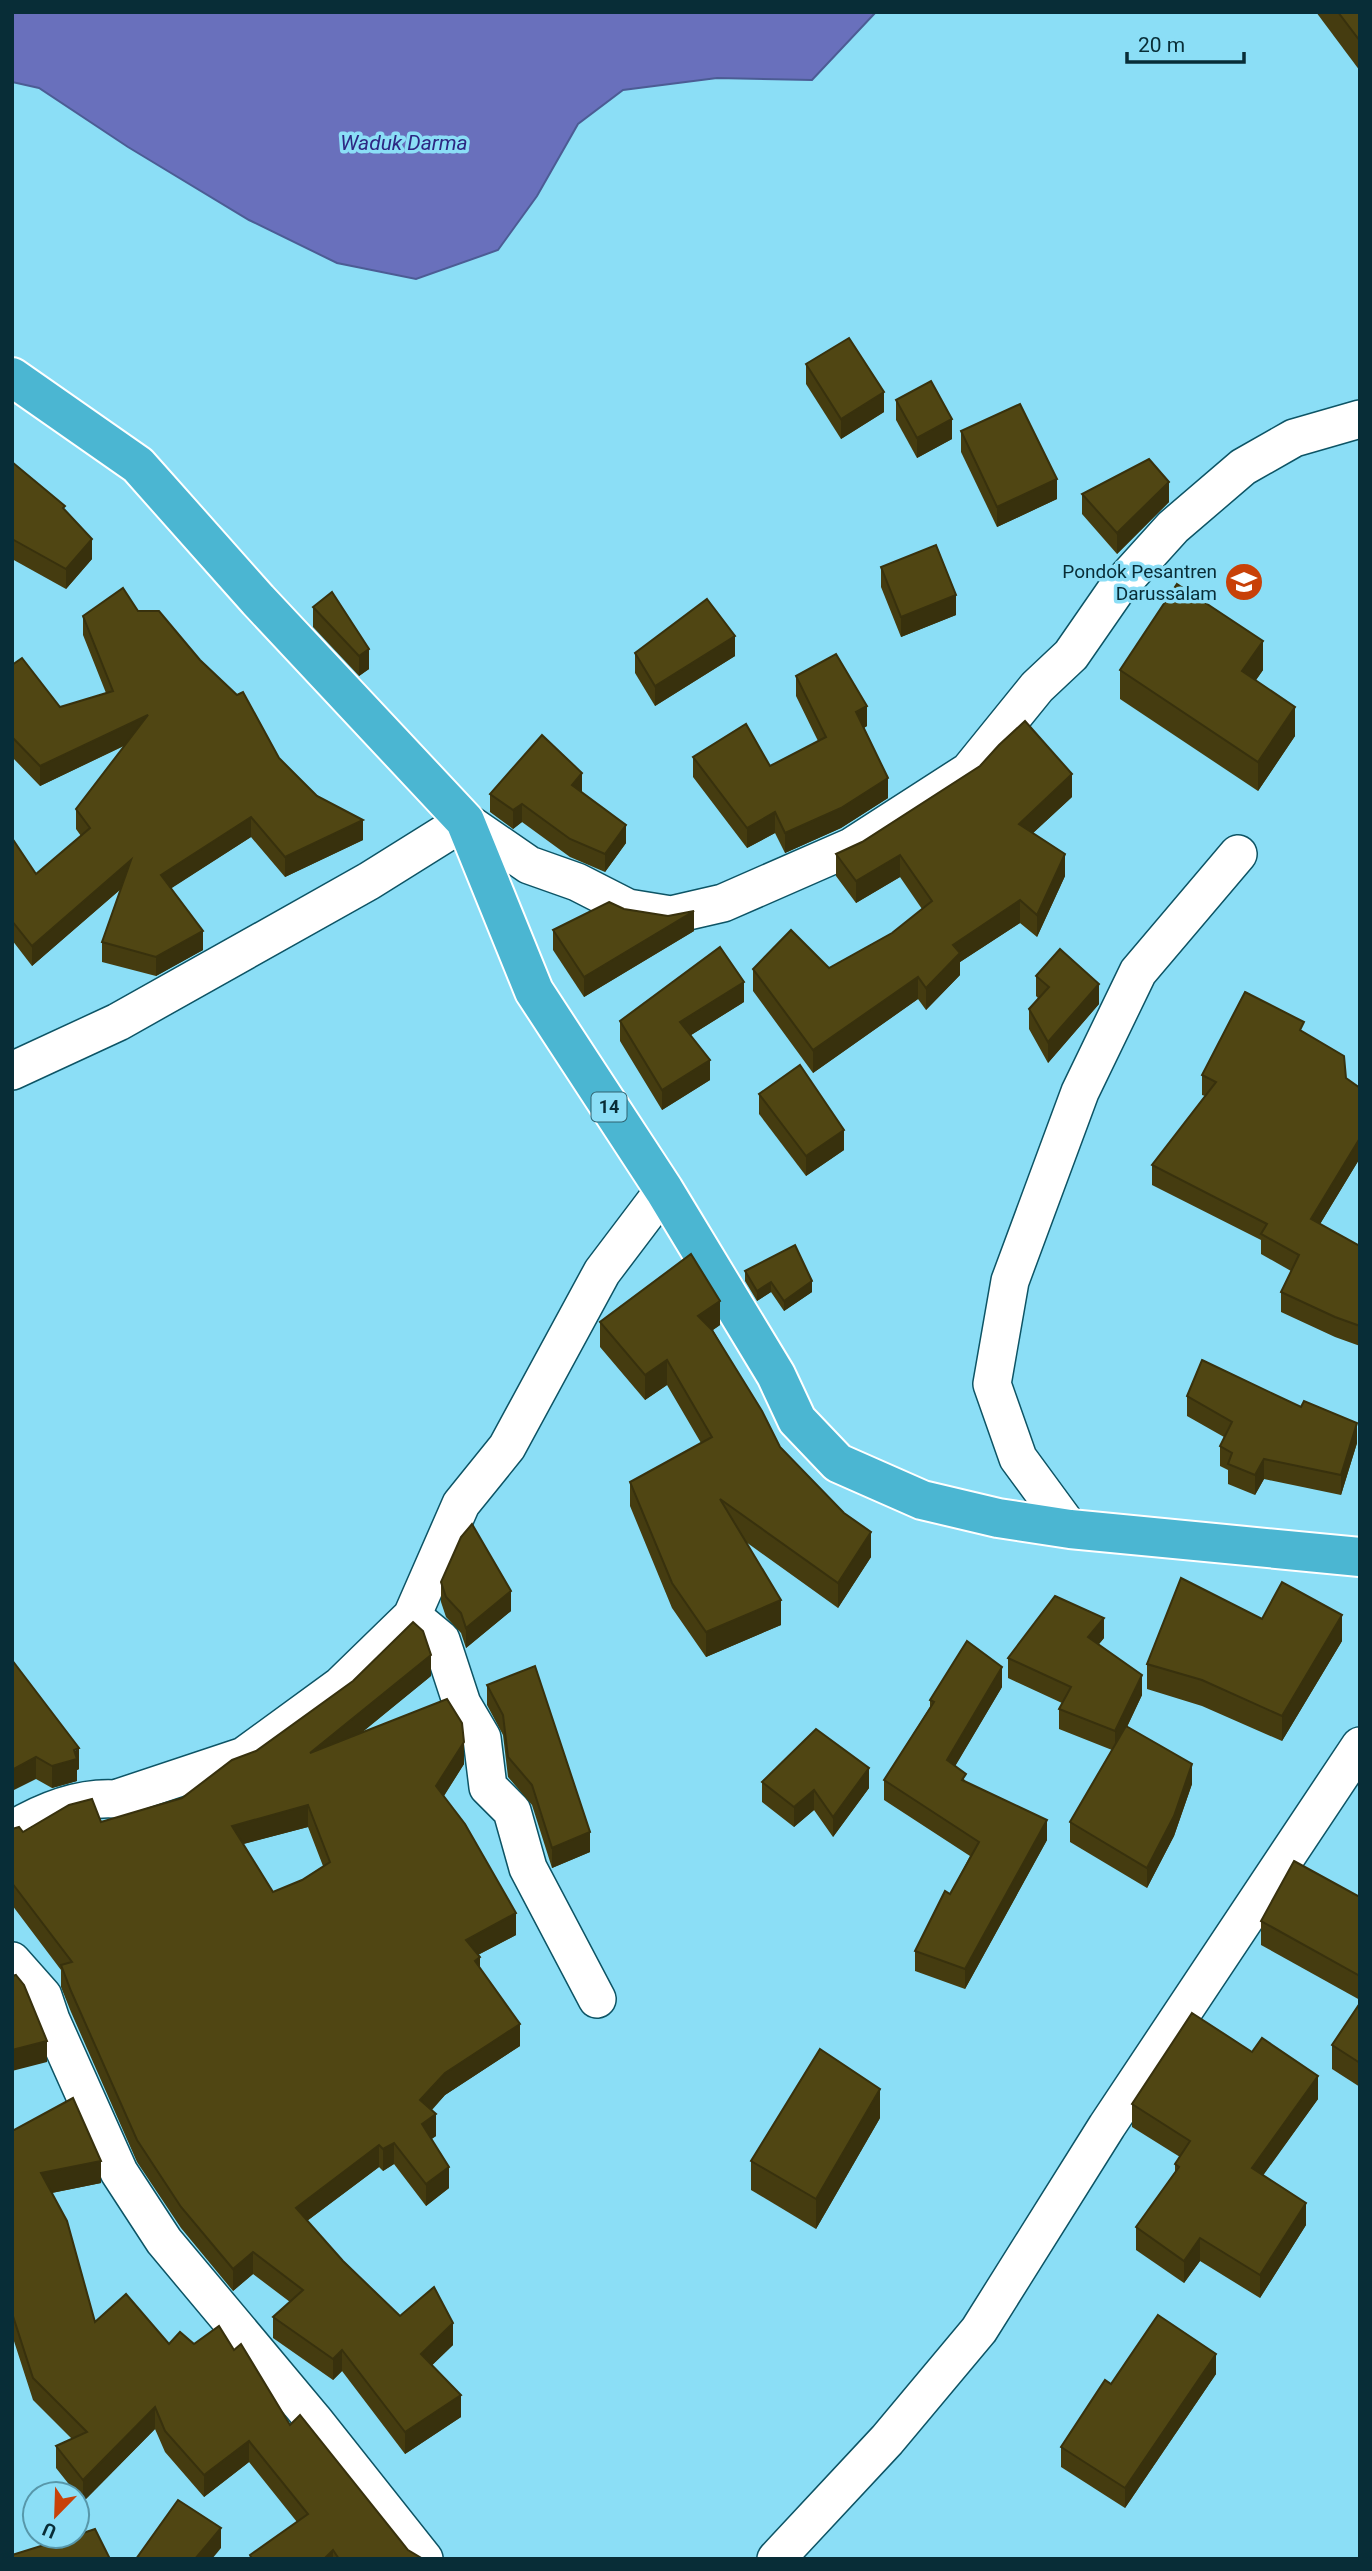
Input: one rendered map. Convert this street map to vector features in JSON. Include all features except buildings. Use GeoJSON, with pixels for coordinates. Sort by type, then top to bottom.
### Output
{"type":"FeatureCollection","features":[{"type":"Feature","properties":{"kind":"highway","name":"14"},"geometry":{"type":"LineString","coordinates":[[12,377],[138,465],[258,600],[465,821],[534,991],[664,1190],[776,1375],[797,1420],[838,1463],[922,1500],[998,1518],[1070,1529],[1360,1557]]}},
{"type":"Feature","properties":{"kind":"street"},"geometry":{"type":"LineString","coordinates":[[12,1071],[118,1022],[369,881],[465,821],[529,864],[577,882],[628,908],[671,915],[723,903],[850,847],[969,771],[1037,687],[1071,655],[1116,590],[1173,527],[1244,467],[1294,438],[1360,419]]}},
{"type":"Feature","properties":{"kind":"street"},"geometry":{"type":"LineString","coordinates":[[1070,1529],[1018,1458],[992,1384],[1010,1281],[1080,1092],[1138,972],[1238,854]]}},
{"type":"Feature","properties":{"kind":"street"},"geometry":{"type":"LineString","coordinates":[[12,1830],[32,1819],[93,1798],[115,1798],[244,1756],[340,1686],[412,1616],[461,1504],[507,1447],[602,1272],[664,1190]]}},
{"type":"Feature","properties":{"kind":"street"},"geometry":{"type":"LineString","coordinates":[[412,1616],[441,1640],[462,1704],[482,1738],[488,1787],[512,1811],[528,1868],[597,1999]]}},
{"type":"Feature","properties":{"kind":"street"},"geometry":{"type":"LineString","coordinates":[[776,2559],[887,2440],[979,2330],[1107,2126],[1360,1746]]}},
{"type":"Feature","properties":{"kind":"street"},"geometry":{"type":"LineString","coordinates":[[12,1961],[43,1996],[51,2020],[119,2172],[164,2241],[313,2419],[424,2559]]}},
{"type":"Feature","properties":{"kind":"water","name":"Waduk Darma"},"geometry":{"type":"Polygon","coordinates":[[[12,12],[876,12],[812,80],[717,78],[623,90],[578,124],[537,196],[498,250],[416,279],[337,263],[249,220],[128,147],[39,88],[12,82],[12,12]]]}},
{"type":"Feature","properties":{"kind":"place","name":"Pondok Pesantren Darussalam"},"geometry":{"type":"Point","coordinates":[1244,582]}}]}
